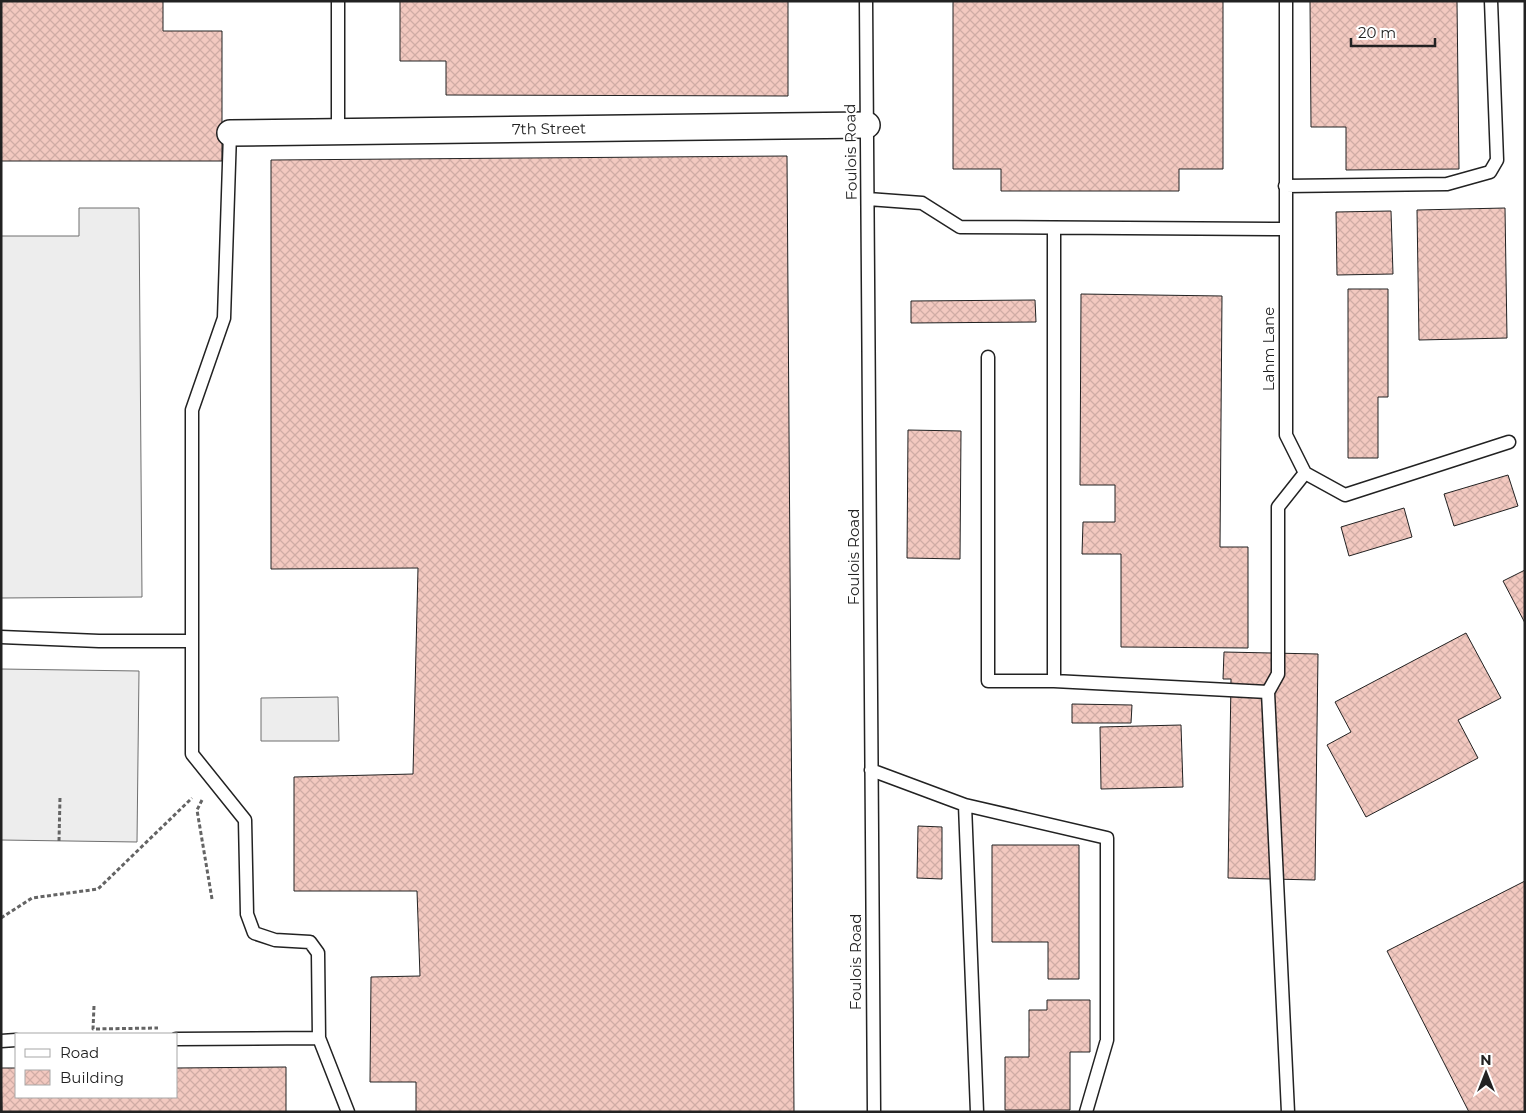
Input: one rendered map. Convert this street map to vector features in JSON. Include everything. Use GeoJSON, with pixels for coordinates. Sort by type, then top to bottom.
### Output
{"type":"FeatureCollection","features":[{"type":"Feature","properties":{"kind":"street","name":"7th Street"},"geometry":{"type":"LineString","coordinates":[[230,132],[867,125]]}},
{"type":"Feature","properties":{"kind":"lane"},"geometry":{"type":"LineString","coordinates":[[338,1],[338,131]]}},
{"type":"Feature","properties":{"kind":"lane","name":"Foulois Road"},"geometry":{"type":"LineString","coordinates":[[866,1],[874,1112]]}},
{"type":"Feature","properties":{"kind":"lane","name":"Lahm Lane"},"geometry":{"type":"LineString","coordinates":[[1286,1],[1286,435],[1305,473]]}},
{"type":"Feature","properties":{"kind":"lane"},"geometry":{"type":"LineString","coordinates":[[1285,186],[1447,184],[1490,172],[1497,160],[1491,1]]}},
{"type":"Feature","properties":{"kind":"lane"},"geometry":{"type":"LineString","coordinates":[[230,132],[224,318],[192,410],[192,754],[245,820],[247,914],[254,934],[275,940],[310,942],[318,953],[319,1038],[348,1112]]}},
{"type":"Feature","properties":{"kind":"lane"},"geometry":{"type":"LineString","coordinates":[[868,199],[922,203],[960,228],[1285,229]]}},
{"type":"Feature","properties":{"kind":"lane"},"geometry":{"type":"LineString","coordinates":[[1054,228],[1054,681]]}},
{"type":"Feature","properties":{"kind":"lane"},"geometry":{"type":"LineString","coordinates":[[988,357],[988,681],[1054,681],[1268,692]]}},
{"type":"Feature","properties":{"kind":"lane"},"geometry":{"type":"LineString","coordinates":[[1288,1112],[1268,692],[1278,674],[1278,507],[1305,473],[1345,495],[1509,442]]}},
{"type":"Feature","properties":{"kind":"lane"},"geometry":{"type":"LineString","coordinates":[[1,636],[99,641],[192,641]]}},
{"type":"Feature","properties":{"kind":"lane"},"geometry":{"type":"LineString","coordinates":[[871,770],[965,805],[1107,838],[1107,1040],[1086,1112]]}},
{"type":"Feature","properties":{"kind":"lane"},"geometry":{"type":"LineString","coordinates":[[965,805],[977,1112]]}},
{"type":"Feature","properties":{"kind":"lane"},"geometry":{"type":"LineString","coordinates":[[178,1039],[319,1038]]}},
{"type":"Feature","properties":{"kind":"lane"},"geometry":{"type":"LineString","coordinates":[[1,1041],[15,1040]]}},
{"type":"Feature","properties":{"kind":"path"},"geometry":{"type":"LineString","coordinates":[[204,794],[197,810],[212,899]]}},
{"type":"Feature","properties":{"kind":"path"},"geometry":{"type":"LineString","coordinates":[[59,841],[60,797]]}},
{"type":"Feature","properties":{"kind":"path"},"geometry":{"type":"LineString","coordinates":[[1,918],[32,898],[98,890],[192,798]]}},
{"type":"Feature","properties":{"kind":"path"},"geometry":{"type":"LineString","coordinates":[[94,1006],[93,1029],[164,1028]]}},
{"type":"Feature","properties":{"kind":"shaded area"},"geometry":{"type":"Polygon","coordinates":[[[79,208],[139,208],[142,597],[1,598],[1,236],[79,236],[79,208]]]}},
{"type":"Feature","properties":{"kind":"shaded area"},"geometry":{"type":"Polygon","coordinates":[[[1,669],[139,671],[137,842],[1,840],[1,669]]]}},
{"type":"Feature","properties":{"kind":"shaded area"},"geometry":{"type":"Polygon","coordinates":[[[338,697],[339,741],[261,741],[261,698],[338,697]]]}},
{"type":"Feature","properties":{"kind":"building"},"geometry":{"type":"Polygon","coordinates":[[[1,1],[163,1],[163,31],[222,31],[222,161],[1,161],[1,1]]]}},
{"type":"Feature","properties":{"kind":"building"},"geometry":{"type":"Polygon","coordinates":[[[400,1],[788,1],[788,96],[446,95],[446,61],[400,61],[400,1]]]}},
{"type":"Feature","properties":{"kind":"building"},"geometry":{"type":"Polygon","coordinates":[[[953,1],[1223,1],[1223,169],[1179,169],[1179,191],[1001,191],[1001,169],[953,169],[953,1]]]}},
{"type":"Feature","properties":{"kind":"building"},"geometry":{"type":"Polygon","coordinates":[[[1310,1],[1457,1],[1459,169],[1346,170],[1346,127],[1311,127],[1310,1]]]}},
{"type":"Feature","properties":{"kind":"building"},"geometry":{"type":"Polygon","coordinates":[[[787,156],[794,1112],[416,1112],[416,1082],[370,1082],[371,977],[420,976],[417,891],[294,891],[294,777],[413,774],[418,568],[271,569],[271,160],[787,156]]]}},
{"type":"Feature","properties":{"kind":"building"},"geometry":{"type":"Polygon","coordinates":[[[1505,208],[1507,338],[1419,340],[1417,210],[1505,208]]]}},
{"type":"Feature","properties":{"kind":"building"},"geometry":{"type":"Polygon","coordinates":[[[1391,211],[1393,274],[1337,275],[1336,212],[1391,211]]]}},
{"type":"Feature","properties":{"kind":"building"},"geometry":{"type":"Polygon","coordinates":[[[1348,289],[1388,289],[1388,397],[1378,397],[1378,458],[1348,458],[1348,289]]]}},
{"type":"Feature","properties":{"kind":"building"},"geometry":{"type":"Polygon","coordinates":[[[1081,294],[1222,296],[1220,547],[1248,547],[1248,648],[1121,647],[1121,554],[1082,554],[1083,522],[1115,522],[1115,485],[1080,485],[1081,294]]]}},
{"type":"Feature","properties":{"kind":"building"},"geometry":{"type":"Polygon","coordinates":[[[1035,300],[1036,322],[911,323],[911,301],[1035,300]]]}},
{"type":"Feature","properties":{"kind":"building"},"geometry":{"type":"Polygon","coordinates":[[[908,430],[961,431],[960,559],[907,558],[908,430]]]}},
{"type":"Feature","properties":{"kind":"building"},"geometry":{"type":"Polygon","coordinates":[[[1508,475],[1518,506],[1454,526],[1444,494],[1508,475]]]}},
{"type":"Feature","properties":{"kind":"building"},"geometry":{"type":"Polygon","coordinates":[[[1404,508],[1412,537],[1349,556],[1341,527],[1404,508]]]}},
{"type":"Feature","properties":{"kind":"building"},"geometry":{"type":"Polygon","coordinates":[[[1525,570],[1525,623],[1503,581],[1525,570]]]}},
{"type":"Feature","properties":{"kind":"building"},"geometry":{"type":"Polygon","coordinates":[[[1466,633],[1501,698],[1458,720],[1478,758],[1366,817],[1327,745],[1351,732],[1335,702],[1466,633]]]}},
{"type":"Feature","properties":{"kind":"building"},"geometry":{"type":"Polygon","coordinates":[[[1224,652],[1318,654],[1315,880],[1228,878],[1231,679],[1223,679],[1224,652]]]}},
{"type":"Feature","properties":{"kind":"building"},"geometry":{"type":"Polygon","coordinates":[[[1072,704],[1132,705],[1131,723],[1072,723],[1072,704]]]}},
{"type":"Feature","properties":{"kind":"building"},"geometry":{"type":"Polygon","coordinates":[[[1181,725],[1183,787],[1101,789],[1100,727],[1181,725]]]}},
{"type":"Feature","properties":{"kind":"building"},"geometry":{"type":"Polygon","coordinates":[[[918,826],[942,827],[942,879],[917,878],[918,826]]]}},
{"type":"Feature","properties":{"kind":"building"},"geometry":{"type":"Polygon","coordinates":[[[992,845],[1079,845],[1079,979],[1048,979],[1048,942],[992,942],[992,845]]]}},
{"type":"Feature","properties":{"kind":"building"},"geometry":{"type":"Polygon","coordinates":[[[1525,881],[1525,1112],[1469,1112],[1387,951],[1525,881]]]}},
{"type":"Feature","properties":{"kind":"building"},"geometry":{"type":"Polygon","coordinates":[[[1047,1000],[1090,1000],[1090,1052],[1070,1052],[1070,1110],[1005,1110],[1005,1057],[1029,1057],[1029,1010],[1047,1010],[1047,1000]]]}},
{"type":"Feature","properties":{"kind":"building"},"geometry":{"type":"Polygon","coordinates":[[[286,1067],[286,1112],[2,1112],[1,1068],[15,1068],[15,1098],[178,1098],[178,1068],[286,1067]]]}}]}
